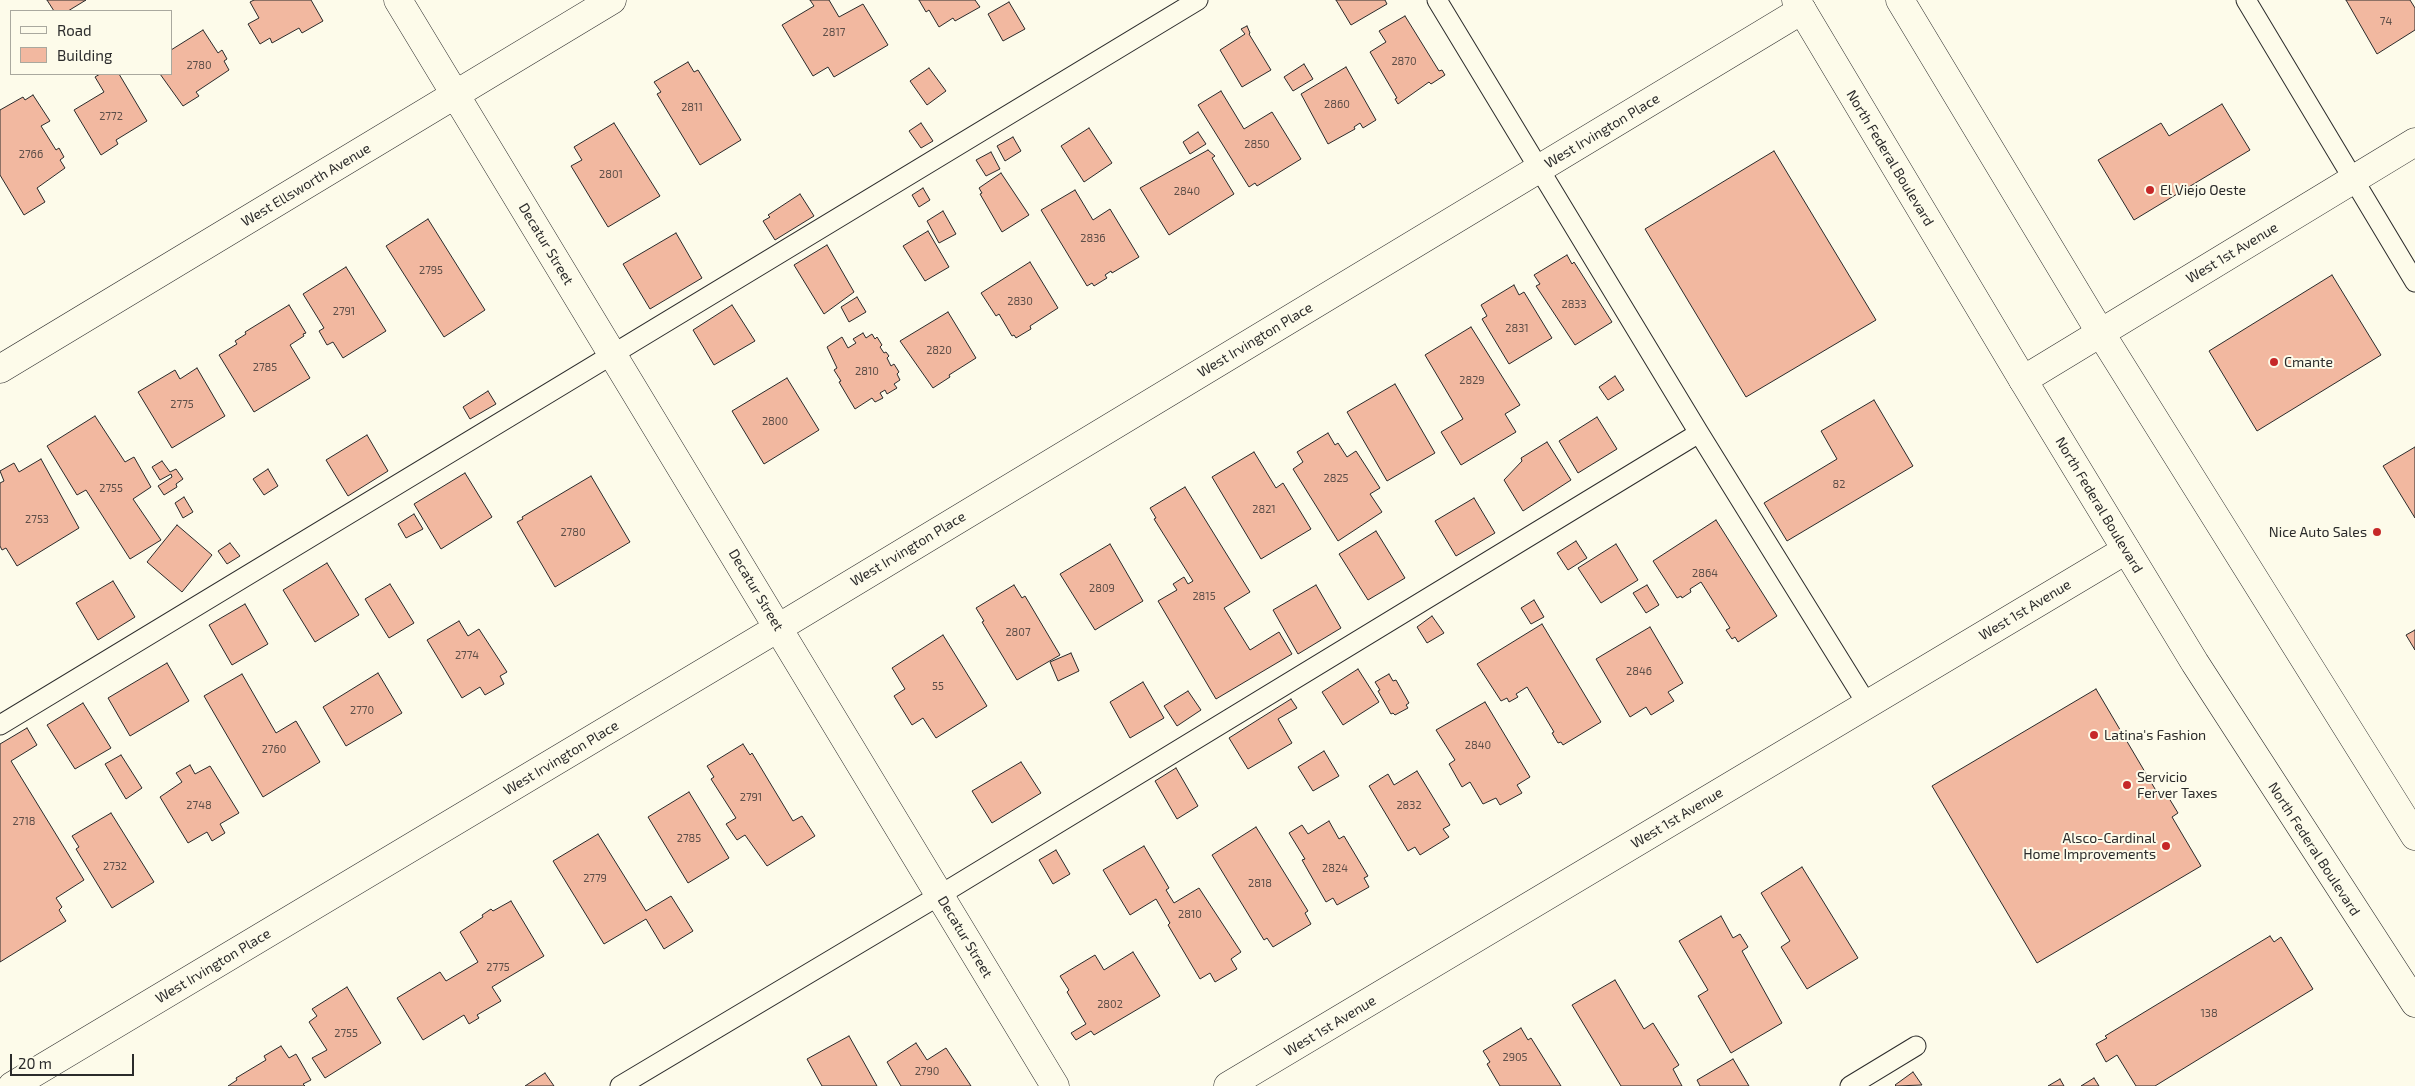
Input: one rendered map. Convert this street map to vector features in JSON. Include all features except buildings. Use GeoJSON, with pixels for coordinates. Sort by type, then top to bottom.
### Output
{"type":"FeatureCollection","features":[{"type":"Feature","properties":{"kind":"street","name":"Decatur Street"},"geometry":{"type":"LineString","coordinates":[[398,0],[1055,1086]]}},
{"type":"Feature","properties":{"kind":"street","name":"West Ellsworth Avenue"},"geometry":{"type":"LineString","coordinates":[[0,369],[612,0]]}},
{"type":"Feature","properties":{"kind":"street"},"geometry":{"type":"LineString","coordinates":[[1900,0],[2100,332],[2415,836]]}},
{"type":"Feature","properties":{"kind":"street","name":"West Irvington Place"},"geometry":{"type":"LineString","coordinates":[[12,1086],[778,628],[1538,169],[1799,5]]}},
{"type":"Feature","properties":{"kind":"street","name":"North Federal Boulevard"},"geometry":{"type":"LineString","coordinates":[[1799,5],[2126,550],[2276,791],[2415,1002]]}},
{"type":"Feature","properties":{"kind":"street","name":"West 1st Avenue"},"geometry":{"type":"LineString","coordinates":[[2023,380],[2415,142]]}},
{"type":"Feature","properties":{"kind":"street","name":"West 1st Avenue"},"geometry":{"type":"LineString","coordinates":[[1228,1086],[2126,550]]}},
{"type":"Feature","properties":{"kind":"lane"},"geometry":{"type":"LineString","coordinates":[[0,725],[1198,0]]}},
{"type":"Feature","properties":{"kind":"lane"},"geometry":{"type":"LineString","coordinates":[[1437,0],[1699,433],[1867,704]]}},
{"type":"Feature","properties":{"kind":"lane"},"geometry":{"type":"LineString","coordinates":[[2246,0],[2415,282]]}},
{"type":"Feature","properties":{"kind":"lane"},"geometry":{"type":"LineString","coordinates":[[620,1086],[940,895],[1699,433]]}},
{"type":"Feature","properties":{"kind":"lane"},"geometry":{"type":"LineString","coordinates":[[1850,1086],[1916,1046]]}},
{"type":"Feature","properties":{"kind":"place","name":"El Viejo Oeste"},"geometry":{"type":"Point","coordinates":[2150,190]}},
{"type":"Feature","properties":{"kind":"place","name":"Cmante"},"geometry":{"type":"Point","coordinates":[2274,362]}},
{"type":"Feature","properties":{"kind":"place","name":"Nice Auto Sales"},"geometry":{"type":"Point","coordinates":[2377,532]}},
{"type":"Feature","properties":{"kind":"place","name":"Latina's Fashion"},"geometry":{"type":"Point","coordinates":[2094,735]}},
{"type":"Feature","properties":{"kind":"place","name":"Servicio Ferver Taxes"},"geometry":{"type":"Point","coordinates":[2127,785]}},
{"type":"Feature","properties":{"kind":"place","name":"Alsco-Cardinal Home Improvements"},"geometry":{"type":"Point","coordinates":[2166,846]}}]}
